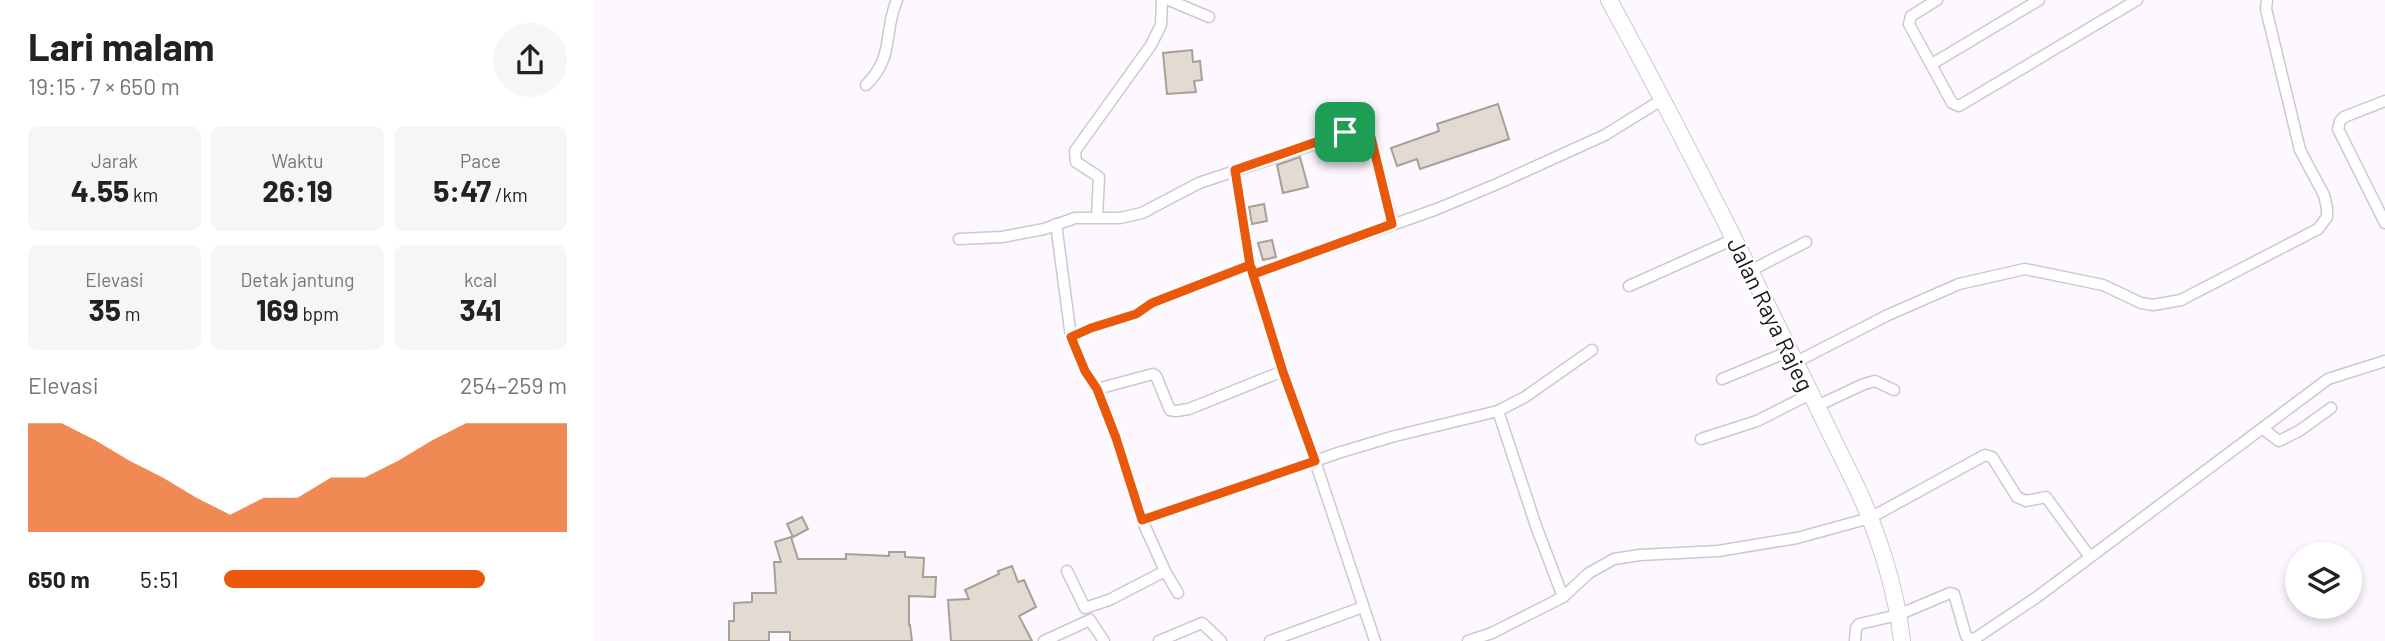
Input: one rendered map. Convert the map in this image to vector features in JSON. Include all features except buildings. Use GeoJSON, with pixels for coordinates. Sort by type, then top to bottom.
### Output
{"type":"FeatureCollection","features":[{"type":"Feature","properties":{"kind":"main road","name":"Jalan Raya Rajeg"},"geometry":{"type":"LineString","coordinates":[[1609,0],[1664,99],[1752,271],[1870,518],[1888,571],[1902,641]]}},
{"type":"Feature","properties":{"kind":"street"},"geometry":{"type":"LineString","coordinates":[[866,85],[884,62],[897,0]]}},
{"type":"Feature","properties":{"kind":"street"},"geometry":{"type":"LineString","coordinates":[[1097,217],[1099,177],[1076,162],[1075,151],[1151,45],[1161,25],[1162,0]]}},
{"type":"Feature","properties":{"kind":"street"},"geometry":{"type":"LineString","coordinates":[[1168,0],[1209,17]]}},
{"type":"Feature","properties":{"kind":"street"},"geometry":{"type":"LineString","coordinates":[[1937,0],[1920,10],[1909,20],[1909,24],[1952,103],[1959,106],[2137,0]]}},
{"type":"Feature","properties":{"kind":"street"},"geometry":{"type":"LineString","coordinates":[[1932,64],[2039,0]]}},
{"type":"Feature","properties":{"kind":"street"},"geometry":{"type":"LineString","coordinates":[[2110,0],[2118,11]]}},
{"type":"Feature","properties":{"kind":"street"},"geometry":{"type":"LineString","coordinates":[[1722,379],[1793,356],[1959,284],[2025,269],[2103,285],[2141,303],[2172,303],[2203,290],[2318,229],[2327,217],[2327,208],[2324,195],[2300,150],[2266,9],[2267,0]]}},
{"type":"Feature","properties":{"kind":"street"},"geometry":{"type":"LineString","coordinates":[[1071,337],[1136,314],[1152,303],[1392,224],[1497,184],[1605,135],[1664,99]]}},
{"type":"Feature","properties":{"kind":"street"},"geometry":{"type":"LineString","coordinates":[[2385,101],[2344,117],[2338,129],[2385,223]]}},
{"type":"Feature","properties":{"kind":"street"},"geometry":{"type":"LineString","coordinates":[[959,239],[1002,237],[1075,218],[1120,218],[1142,213],[1199,183],[1345,132],[1368,127],[1392,224]]}},
{"type":"Feature","properties":{"kind":"street"},"geometry":{"type":"LineString","coordinates":[[1235,170],[1252,270],[1283,372],[1375,641]]}},
{"type":"Feature","properties":{"kind":"street"},"geometry":{"type":"LineString","coordinates":[[1056,224],[1071,337],[1085,371],[1097,389],[1142,520],[1178,593]]}},
{"type":"Feature","properties":{"kind":"street"},"geometry":{"type":"LineString","coordinates":[[1629,286],[1734,239]]}},
{"type":"Feature","properties":{"kind":"street"},"geometry":{"type":"LineString","coordinates":[[1752,271],[1806,242]]}},
{"type":"Feature","properties":{"kind":"street"},"geometry":{"type":"LineString","coordinates":[[1142,520],[1395,436],[1498,411],[1525,397],[1592,350]]}},
{"type":"Feature","properties":{"kind":"street"},"geometry":{"type":"LineString","coordinates":[[1855,641],[1859,624],[1898,615],[1950,593],[1954,594],[1966,636],[1970,639],[1976,638],[2090,557],[2328,379],[2385,361]]}},
{"type":"Feature","properties":{"kind":"street"},"geometry":{"type":"LineString","coordinates":[[1097,389],[1153,374],[1170,410],[1176,411],[1189,409],[1283,372]]}},
{"type":"Feature","properties":{"kind":"street"},"geometry":{"type":"LineString","coordinates":[[1701,439],[1864,384],[1875,382],[1894,390]]}},
{"type":"Feature","properties":{"kind":"street"},"geometry":{"type":"LineString","coordinates":[[2263,429],[2279,441],[2331,408]]}},
{"type":"Feature","properties":{"kind":"street"},"geometry":{"type":"LineString","coordinates":[[1498,411],[1563,597]]}},
{"type":"Feature","properties":{"kind":"street"},"geometry":{"type":"LineString","coordinates":[[1468,641],[1492,633],[1563,597],[1589,573],[1614,559],[1718,551],[1797,538],[1870,518],[1989,455],[2017,498],[2026,501],[2046,498],[2090,557]]}},
{"type":"Feature","properties":{"kind":"street"},"geometry":{"type":"LineString","coordinates":[[1067,571],[1090,620],[1104,641]]}},
{"type":"Feature","properties":{"kind":"street"},"geometry":{"type":"LineString","coordinates":[[1085,608],[1109,600],[1165,571]]}},
{"type":"Feature","properties":{"kind":"street"},"geometry":{"type":"LineString","coordinates":[[1270,641],[1363,607]]}},
{"type":"Feature","properties":{"kind":"street"},"geometry":{"type":"LineString","coordinates":[[1044,641],[1090,620]]}},
{"type":"Feature","properties":{"kind":"street"},"geometry":{"type":"LineString","coordinates":[[1159,641],[1202,623],[1221,641]]}},
{"type":"Feature","properties":{"kind":"route"},"geometry":{"type":"LineString","coordinates":[[1345,132],[1235,170],[1250,265],[1283,372],[1315,461],[1142,520],[1097,389],[1085,371],[1071,337],[1136,314],[1152,303],[1250,265],[1254,274],[1392,224],[1368,127],[1345,132]]}}]}
